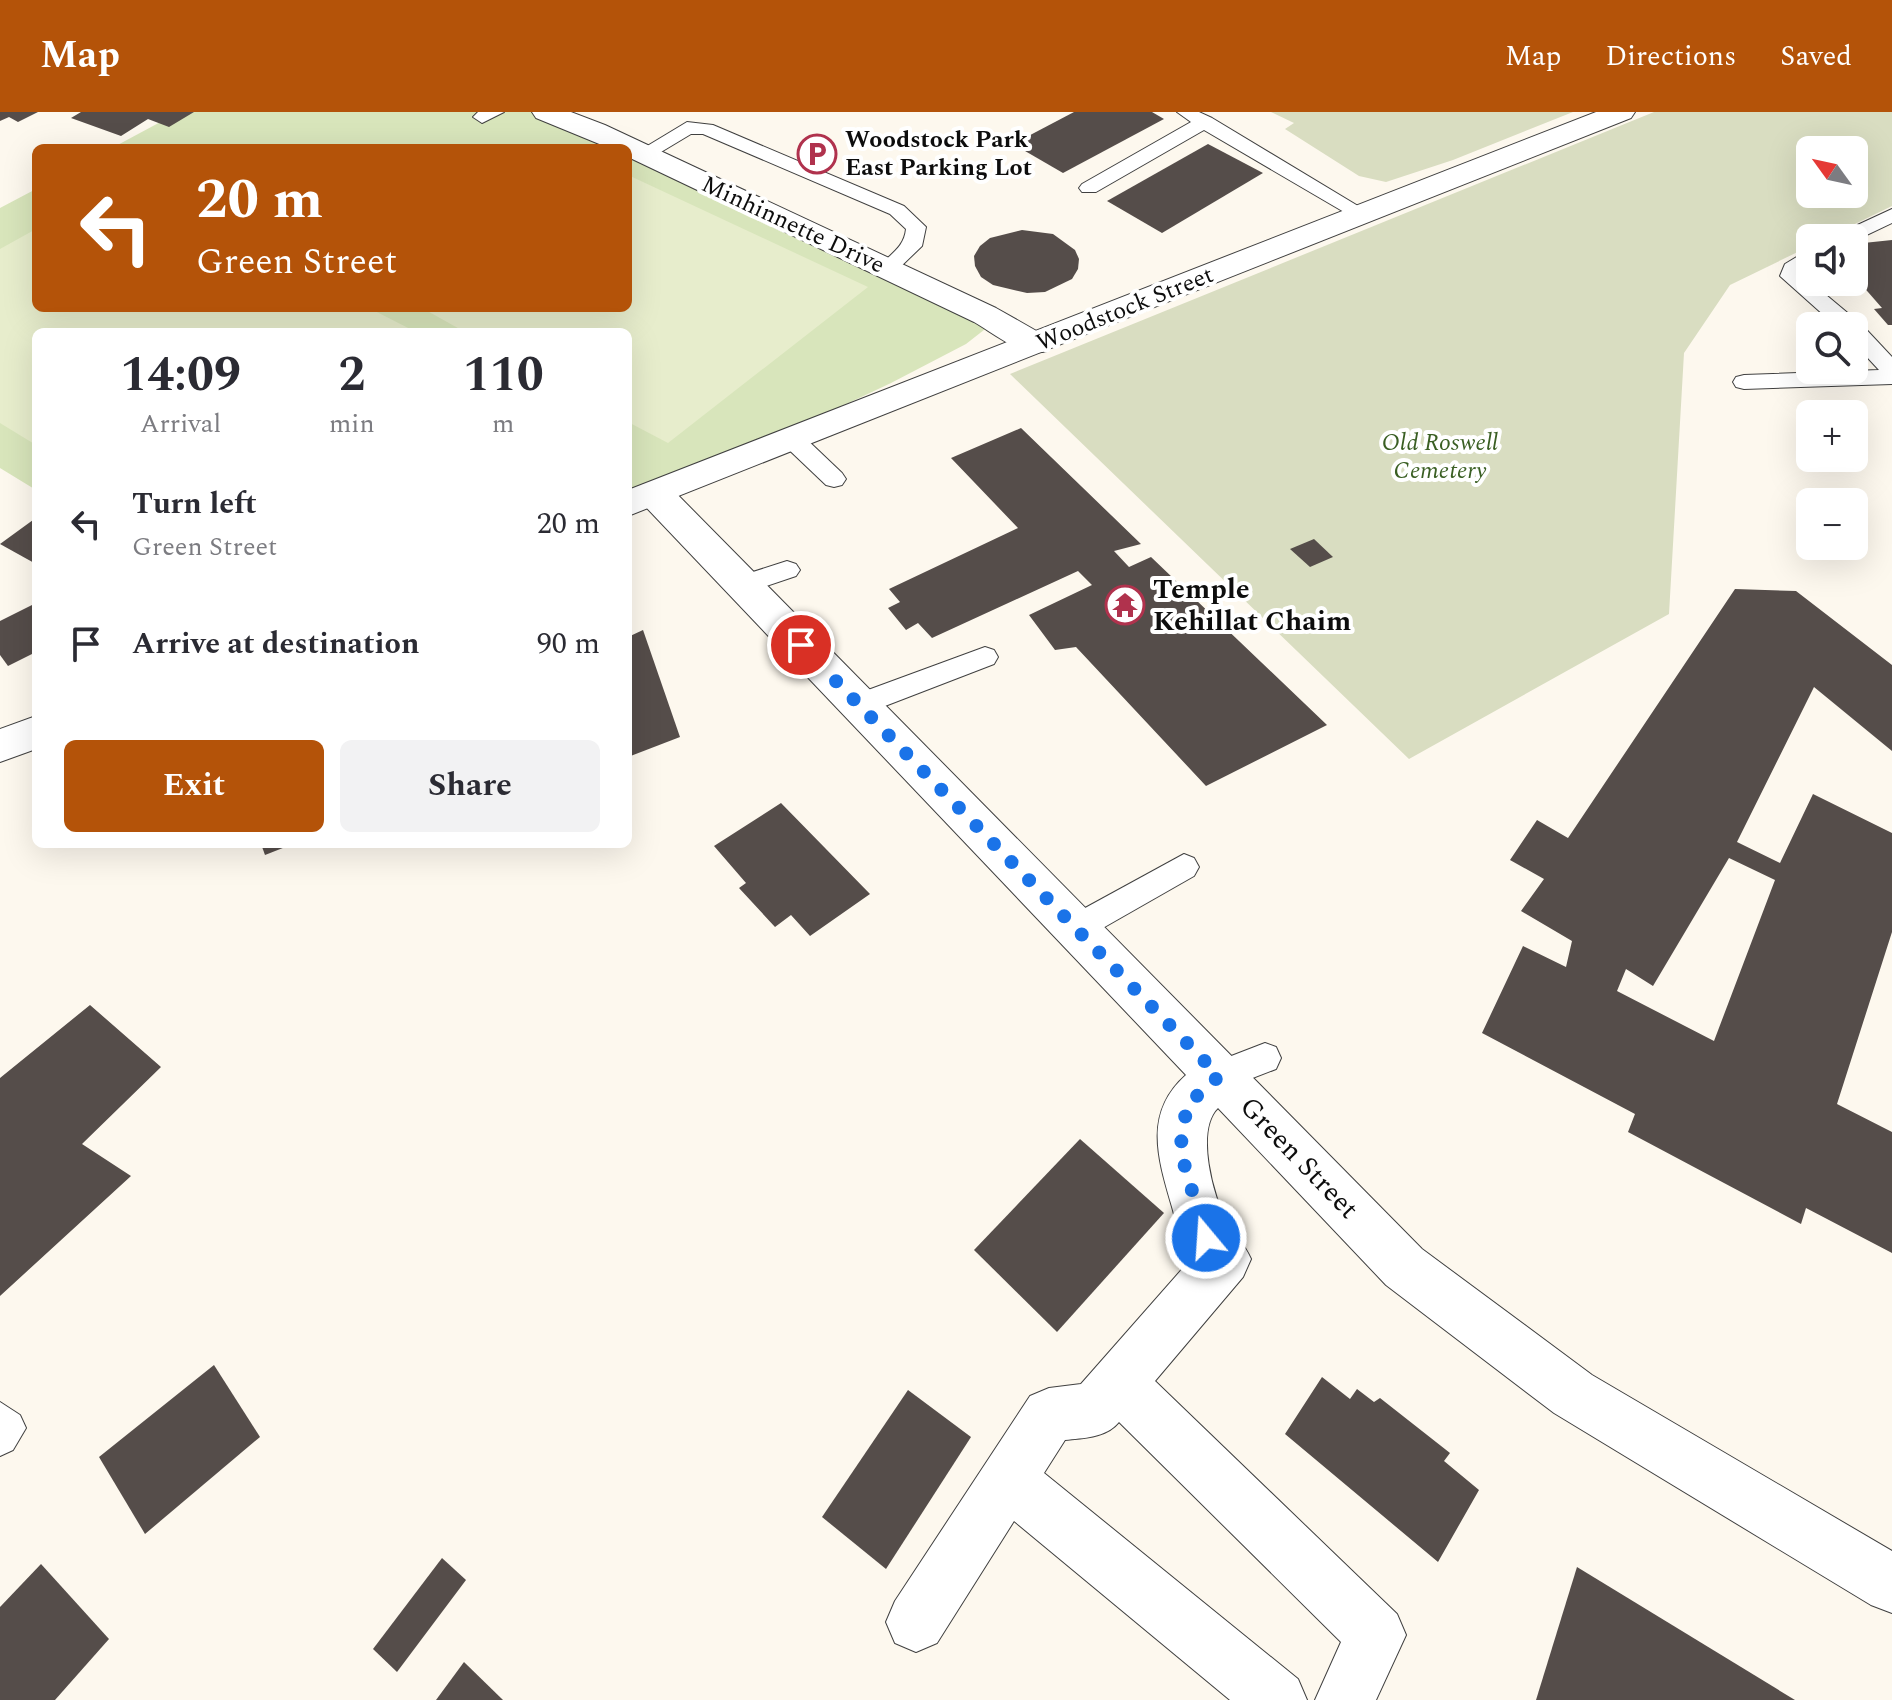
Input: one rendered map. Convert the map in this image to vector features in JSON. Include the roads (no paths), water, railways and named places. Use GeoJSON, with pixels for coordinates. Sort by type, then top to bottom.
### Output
{"type":"FeatureCollection","features":[{"type":"Feature","properties":{"kind":"street","name":"Minhinnette Drive"},"geometry":{"type":"LineString","coordinates":[[546,112],[623,144]]}},
{"type":"Feature","properties":{"kind":"street"},"geometry":{"type":"LineString","coordinates":[[595,131],[625,112]]}},
{"type":"Feature","properties":{"kind":"street","name":"Woodstock Street"},"geometry":{"type":"LineString","coordinates":[[641,499],[1621,112]]}},
{"type":"Feature","properties":{"kind":"street","name":"Minhinnette Drive"},"geometry":{"type":"LineString","coordinates":[[632,148],[985,315],[1036,344]]}},
{"type":"Feature","properties":{"kind":"street","name":"Green Street"},"geometry":{"type":"LineString","coordinates":[[641,499],[743,585],[1404,1267],[1573,1394],[1892,1584]]}},
{"type":"Feature","properties":{"kind":"street"},"geometry":{"type":"LineString","coordinates":[[0,746],[32,734]]}},
{"type":"Feature","properties":{"kind":"street"},"geometry":{"type":"LineString","coordinates":[[916,1622],[1049,1415],[1095,1409],[1225,1259],[1206,1238],[1180,1150],[1187,1105],[1219,1076]]}},
{"type":"Feature","properties":{"kind":"street"},"geometry":{"type":"LineString","coordinates":[[1117,1382],[1376,1635],[1345,1700]]}},
{"type":"Feature","properties":{"kind":"street"},"geometry":{"type":"LineString","coordinates":[[1008,1480],[1277,1700]]}},
{"type":"Feature","properties":{"kind":"lane"},"geometry":{"type":"LineString","coordinates":[[1186,112],[1363,215]]}},
{"type":"Feature","properties":{"kind":"lane"},"geometry":{"type":"LineString","coordinates":[[1089,188],[1205,122]]}},
{"type":"Feature","properties":{"kind":"lane"},"geometry":{"type":"LineString","coordinates":[[644,154],[687,128],[706,129],[897,210],[916,227],[917,237],[914,245],[887,269]]}},
{"type":"Feature","properties":{"kind":"lane"},"geometry":{"type":"LineString","coordinates":[[1868,227],[1892,215]]}},
{"type":"Feature","properties":{"kind":"lane"},"geometry":{"type":"LineString","coordinates":[[1796,265],[1790,276],[1796,281]]}},
{"type":"Feature","properties":{"kind":"lane"},"geometry":{"type":"LineString","coordinates":[[1814,296],[1832,312]]}},
{"type":"Feature","properties":{"kind":"lane"},"geometry":{"type":"LineString","coordinates":[[1868,345],[1892,370]]}},
{"type":"Feature","properties":{"kind":"lane"},"geometry":{"type":"LineString","coordinates":[[1744,382],[1892,377]]}},
{"type":"Feature","properties":{"kind":"lane"},"geometry":{"type":"LineString","coordinates":[[793,440],[834,479]]}},
{"type":"Feature","properties":{"kind":"lane"},"geometry":{"type":"LineString","coordinates":[[743,585],[787,570]]}},
{"type":"Feature","properties":{"kind":"lane"},"geometry":{"type":"LineString","coordinates":[[859,705],[985,657]]}},
{"type":"Feature","properties":{"kind":"lane"},"geometry":{"type":"LineString","coordinates":[[1076,928],[1184,867]]}},
{"type":"Feature","properties":{"kind":"lane"},"geometry":{"type":"LineString","coordinates":[[1219,1076],[1265,1058]]}},
{"type":"Feature","properties":{"kind":"lane"},"geometry":{"type":"LineString","coordinates":[[0,1421],[7,1428],[0,1437]]}},
{"type":"Feature","properties":{"kind":"place","name":"Woodstock Park East Parking Lot"},"geometry":{"type":"Point","coordinates":[817,154]}},
{"type":"Feature","properties":{"kind":"place","name":"Temple Kehillat Chaim"},"geometry":{"type":"Point","coordinates":[1125,605]}},
{"type":"Feature","properties":{"kind":"park label","name":"Old Roswell Cemetery"},"geometry":{"type":"Point","coordinates":[1440,457]}}]}
